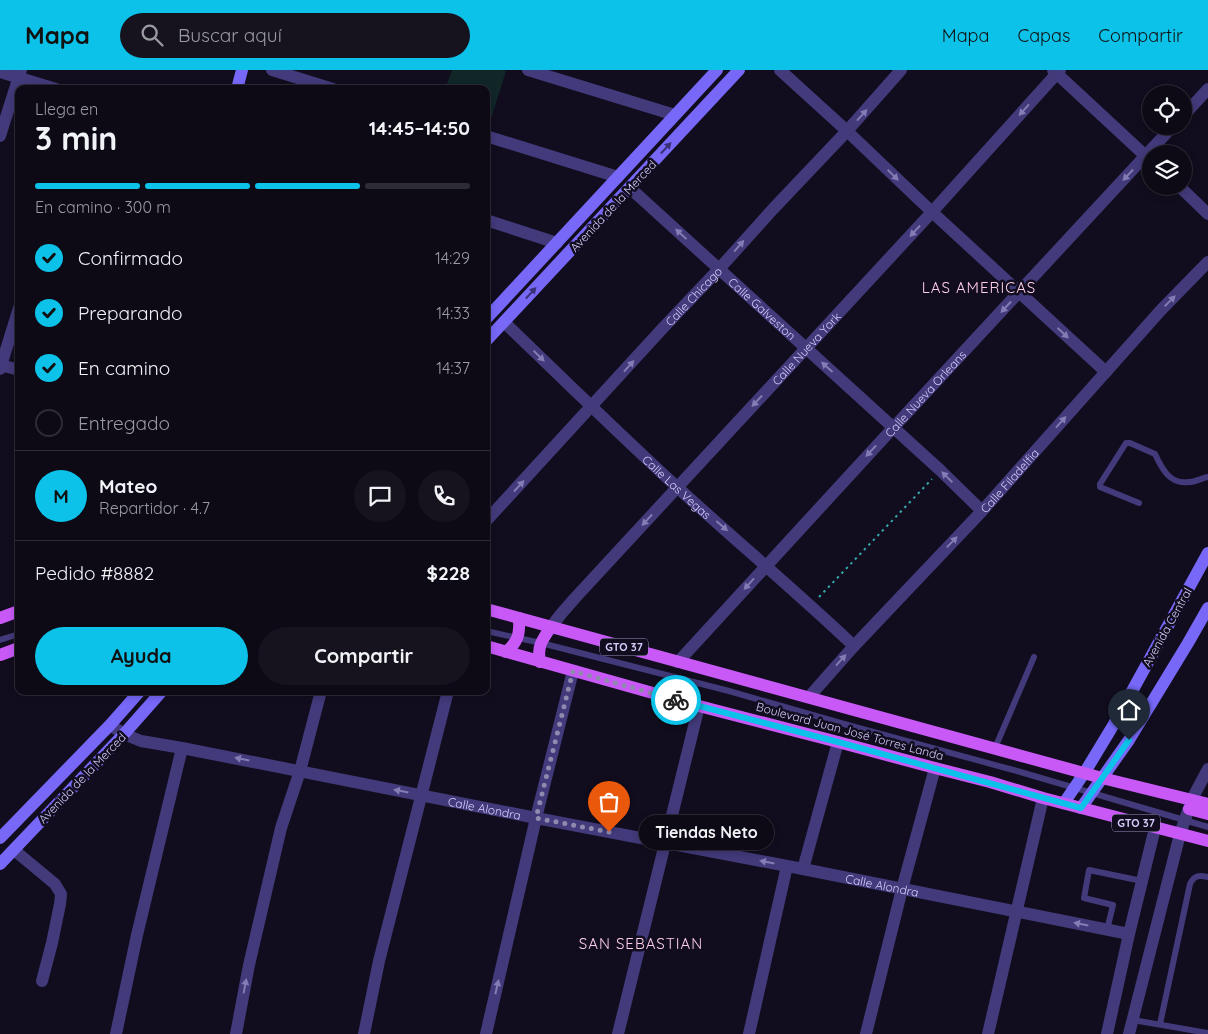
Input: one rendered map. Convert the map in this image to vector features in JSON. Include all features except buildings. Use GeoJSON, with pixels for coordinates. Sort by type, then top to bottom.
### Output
{"type":"FeatureCollection","features":[{"type":"Feature","properties":{"kind":"main road","name":"Boulevard Juan José Torres Landa"},"geometry":{"type":"LineString","coordinates":[[490,610],[1085,772],[1188,810],[1208,804]]}},
{"type":"Feature","properties":{"kind":"main road"},"geometry":{"type":"LineString","coordinates":[[0,618],[15,612]]}},
{"type":"Feature","properties":{"kind":"main road"},"geometry":{"type":"LineString","coordinates":[[506,652],[514,646],[520,633],[519,618]]}},
{"type":"Feature","properties":{"kind":"main road"},"geometry":{"type":"LineString","coordinates":[[540,662],[539,652],[541,643],[551,627]]}},
{"type":"Feature","properties":{"kind":"main road","name":"Boulevard Juan José Torres Landa"},"geometry":{"type":"LineString","coordinates":[[490,647],[698,706],[1208,841]]}},
{"type":"Feature","properties":{"kind":"main road"},"geometry":{"type":"LineString","coordinates":[[0,655],[15,649]]}},
{"type":"Feature","properties":{"kind":"main road"},"geometry":{"type":"LineString","coordinates":[[1188,810],[1208,814]]}},
{"type":"Feature","properties":{"kind":"street"},"geometry":{"type":"LineString","coordinates":[[237,85],[242,70]]}},
{"type":"Feature","properties":{"kind":"street"},"geometry":{"type":"LineString","coordinates":[[272,70],[320,85]]}},
{"type":"Feature","properties":{"kind":"street"},"geometry":{"type":"LineString","coordinates":[[528,70],[675,115]]}},
{"type":"Feature","properties":{"kind":"street","name":"Avenida de la Merced"},"geometry":{"type":"LineString","coordinates":[[490,311],[558,243],[717,70]]}},
{"type":"Feature","properties":{"kind":"street","name":"Avenida de la Merced"},"geometry":{"type":"LineString","coordinates":[[490,337],[739,70]]}},
{"type":"Feature","properties":{"kind":"street"},"geometry":{"type":"LineString","coordinates":[[780,70],[1106,372]]}},
{"type":"Feature","properties":{"kind":"street","name":"Calle Chicago"},"geometry":{"type":"LineString","coordinates":[[490,518],[901,70]]}},
{"type":"Feature","properties":{"kind":"street"},"geometry":{"type":"LineString","coordinates":[[1056,71],[1142,152]]}},
{"type":"Feature","properties":{"kind":"street","name":"Calle Nueva York"},"geometry":{"type":"LineString","coordinates":[[551,627],[566,608],[677,487],[932,212],[1056,71]]}},
{"type":"Feature","properties":{"kind":"street"},"geometry":{"type":"LineString","coordinates":[[0,72],[20,74],[46,85]]}},
{"type":"Feature","properties":{"kind":"street"},"geometry":{"type":"LineString","coordinates":[[1192,106],[1208,89]]}},
{"type":"Feature","properties":{"kind":"street"},"geometry":{"type":"LineString","coordinates":[[0,136],[15,90]]}},
{"type":"Feature","properties":{"kind":"street","name":"Calle Nueva Orleans"},"geometry":{"type":"LineString","coordinates":[[1158,145],[1166,135]]}},
{"type":"Feature","properties":{"kind":"street"},"geometry":{"type":"LineString","coordinates":[[490,137],[618,177]]}},
{"type":"Feature","properties":{"kind":"street","name":"Calle Nueva Orleans"},"geometry":{"type":"LineString","coordinates":[[678,662],[893,428],[1142,164]]}},
{"type":"Feature","properties":{"kind":"street","name":"Calle Galveston"},"geometry":{"type":"LineString","coordinates":[[630,188],[940,470],[982,511]]}},
{"type":"Feature","properties":{"kind":"street"},"geometry":{"type":"LineString","coordinates":[[1188,195],[1208,214]]}},
{"type":"Feature","properties":{"kind":"street"},"geometry":{"type":"LineString","coordinates":[[490,221],[558,243]]}},
{"type":"Feature","properties":{"kind":"street","name":"Calle Filadelfia"},"geometry":{"type":"LineString","coordinates":[[809,697],[854,646],[982,511],[1161,310],[1208,262]]}},
{"type":"Feature","properties":{"kind":"street"},"geometry":{"type":"LineString","coordinates":[[15,321],[1,367],[15,369]]}},
{"type":"Feature","properties":{"kind":"street","name":"Calle Las Vegas"},"geometry":{"type":"LineString","coordinates":[[504,322],[677,487],[854,646]]}},
{"type":"Feature","properties":{"kind":"street","name":"Avenida Central"},"geometry":{"type":"LineString","coordinates":[[1064,803],[1111,730],[1208,553]]}},
{"type":"Feature","properties":{"kind":"street","name":"Avenida Central"},"geometry":{"type":"LineString","coordinates":[[1081,808],[1129,740],[1208,608]]}},
{"type":"Feature","properties":{"kind":"street"},"geometry":{"type":"LineString","coordinates":[[486,1034],[536,818],[573,671]]}},
{"type":"Feature","properties":{"kind":"street","name":"Avenida de la Merced"},"geometry":{"type":"LineString","coordinates":[[0,838],[110,725],[136,695]]}},
{"type":"Feature","properties":{"kind":"street","name":"Avenida de la Merced"},"geometry":{"type":"LineString","coordinates":[[0,864],[124,734],[158,695]]}},
{"type":"Feature","properties":{"kind":"street"},"geometry":{"type":"LineString","coordinates":[[236,1034],[249,965],[281,828],[300,771],[320,695]]}},
{"type":"Feature","properties":{"kind":"street"},"geometry":{"type":"LineString","coordinates":[[364,1034],[379,961],[447,695]]}},
{"type":"Feature","properties":{"kind":"street"},"geometry":{"type":"LineString","coordinates":[[618,1034],[698,706]]}},
{"type":"Feature","properties":{"kind":"street","name":"Calle Alondra"},"geometry":{"type":"LineString","coordinates":[[110,725],[124,734],[141,741],[902,888],[1128,934]]}},
{"type":"Feature","properties":{"kind":"street"},"geometry":{"type":"LineString","coordinates":[[1111,730],[1129,740]]}},
{"type":"Feature","properties":{"kind":"street"},"geometry":{"type":"LineString","coordinates":[[803,869],[838,742]]}},
{"type":"Feature","properties":{"kind":"street"},"geometry":{"type":"LineString","coordinates":[[116,1034],[137,935],[182,748]]}},
{"type":"Feature","properties":{"kind":"street"},"geometry":{"type":"LineString","coordinates":[[866,1034],[902,888],[935,768]]}},
{"type":"Feature","properties":{"kind":"street"},"geometry":{"type":"LineString","coordinates":[[1129,1034],[1180,834],[1188,810],[1208,769]]}},
{"type":"Feature","properties":{"kind":"street"},"geometry":{"type":"LineString","coordinates":[[988,1034],[1043,798]]}},
{"type":"Feature","properties":{"kind":"street"},"geometry":{"type":"LineString","coordinates":[[1107,1034],[1128,934],[1155,828]]}},
{"type":"Feature","properties":{"kind":"street"},"geometry":{"type":"LineString","coordinates":[[14,850],[55,884],[61,894],[52,943],[42,981]]}},
{"type":"Feature","properties":{"kind":"street"},"geometry":{"type":"LineString","coordinates":[[749,1034],[787,866]]}},
{"type":"Feature","properties":{"kind":"lane"},"geometry":{"type":"LineString","coordinates":[[1139,503],[1100,488],[1100,484],[1126,443],[1155,454],[1162,470],[1174,481],[1188,483],[1208,476]]}},
{"type":"Feature","properties":{"kind":"lane"},"geometry":{"type":"LineString","coordinates":[[490,632],[730,691],[844,724],[1017,770],[1073,788],[1188,810],[1208,828]]}},
{"type":"Feature","properties":{"kind":"lane"},"geometry":{"type":"LineString","coordinates":[[0,640],[15,635]]}},
{"type":"Feature","properties":{"kind":"lane"},"geometry":{"type":"LineString","coordinates":[[996,748],[1034,657]]}},
{"type":"Feature","properties":{"kind":"lane"},"geometry":{"type":"LineString","coordinates":[[1107,930],[1114,905],[1084,898],[1089,870],[1142,881]]}},
{"type":"Feature","properties":{"kind":"lane"},"geometry":{"type":"LineString","coordinates":[[1160,1024],[1190,884],[1197,876],[1208,877]]}},
{"type":"Feature","properties":{"kind":"lane"},"geometry":{"type":"LineString","coordinates":[[1133,1020],[1208,1033]]}},
{"type":"Feature","properties":{"kind":"path"},"geometry":{"type":"LineString","coordinates":[[811,606],[940,470]]}},
{"type":"Feature","properties":{"kind":"green space"},"geometry":{"type":"Polygon","coordinates":[[[452,70],[506,71],[490,122],[490,85],[446,85],[452,70]]]}},
{"type":"Feature","properties":{"kind":"way so far"},"geometry":{"type":"LineString","coordinates":[[609,832],[536,818],[573,671],[676,700]]}},
{"type":"Feature","properties":{"kind":"place","name":"Tiendas Neto"},"geometry":{"type":"Point","coordinates":[609,832]}},
{"type":"Feature","properties":{"kind":"district","name":"LAS AMERICAS"},"geometry":{"type":"Point","coordinates":[979,287]}},
{"type":"Feature","properties":{"kind":"district","name":"SAN SEBASTIAN"},"geometry":{"type":"Point","coordinates":[641,943]}},
{"type":"Feature","properties":{"kind":"route"},"geometry":{"type":"LineString","coordinates":[[676,700],[990,782],[1081,808],[1129,740]]}}]}
